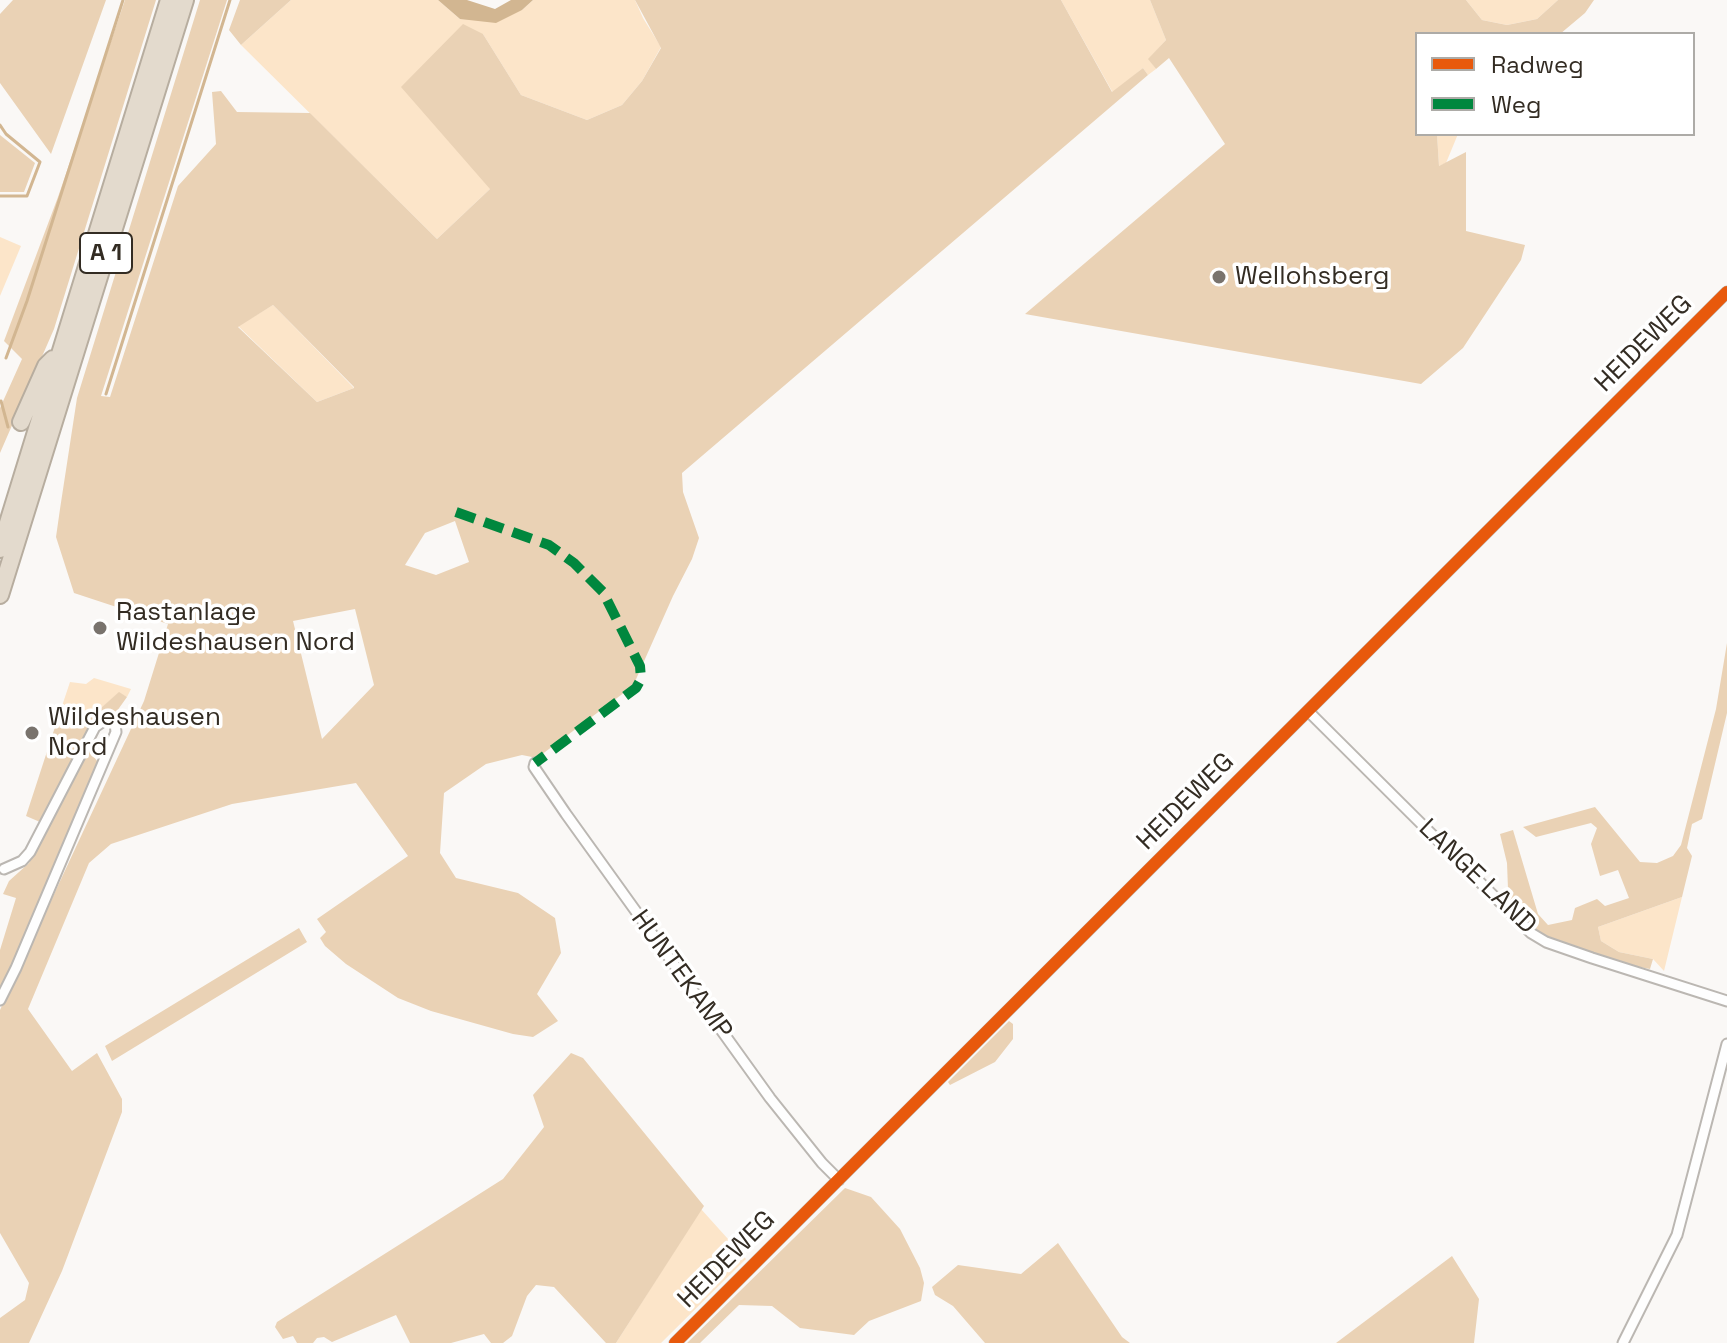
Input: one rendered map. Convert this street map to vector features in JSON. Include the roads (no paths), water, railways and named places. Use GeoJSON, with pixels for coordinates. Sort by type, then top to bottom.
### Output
{"type":"FeatureCollection","features":[{"type":"Feature","properties":{"kind":"highway","name":"A 1"},"geometry":{"type":"LineString","coordinates":[[0,549],[169,0]]}},
{"type":"Feature","properties":{"kind":"highway","name":"A 1"},"geometry":{"type":"LineString","coordinates":[[0,595],[185,0]]}},
{"type":"Feature","properties":{"kind":"highway"},"geometry":{"type":"LineString","coordinates":[[21,422],[46,366],[62,349]]}},
{"type":"Feature","properties":{"kind":"street","name":"HEIDEWEG"},"geometry":{"type":"LineString","coordinates":[[675,1343],[1727,292]]}},
{"type":"Feature","properties":{"kind":"street","name":"LANGE LAND"},"geometry":{"type":"LineString","coordinates":[[1308,711],[1531,933],[1546,942],[1592,958],[1727,1001]]}},
{"type":"Feature","properties":{"kind":"street"},"geometry":{"type":"LineString","coordinates":[[0,1000],[116,732],[115,723],[105,720],[95,727],[30,852],[22,861],[4,869]]}},
{"type":"Feature","properties":{"kind":"street","name":"HUNTEKAMP"},"geometry":{"type":"LineString","coordinates":[[535,763],[534,767],[566,814],[770,1098],[839,1180]]}},
{"type":"Feature","properties":{"kind":"street"},"geometry":{"type":"LineString","coordinates":[[1623,1343],[1677,1235],[1727,1044]]}},
{"type":"Feature","properties":{"kind":"waterway"},"geometry":{"type":"LineString","coordinates":[[6,358],[123,0]]}},
{"type":"Feature","properties":{"kind":"waterway"},"geometry":{"type":"LineString","coordinates":[[106,394],[230,0]]}},
{"type":"Feature","properties":{"kind":"waterway"},"geometry":{"type":"LineString","coordinates":[[0,125],[6,134],[40,162],[27,196],[0,196]]}},
{"type":"Feature","properties":{"kind":"waterway"},"geometry":{"type":"LineString","coordinates":[[1,401],[8,427]]}},
{"type":"Feature","properties":{"kind":"place","name":"Wellohsberg"},"geometry":{"type":"Point","coordinates":[1219,277]}},
{"type":"Feature","properties":{"kind":"place","name":"Rastanlage Wildeshausen Nord"},"geometry":{"type":"Point","coordinates":[100,628]}},
{"type":"Feature","properties":{"kind":"place","name":"Wildeshausen Nord"},"geometry":{"type":"Point","coordinates":[32,733]}}]}
